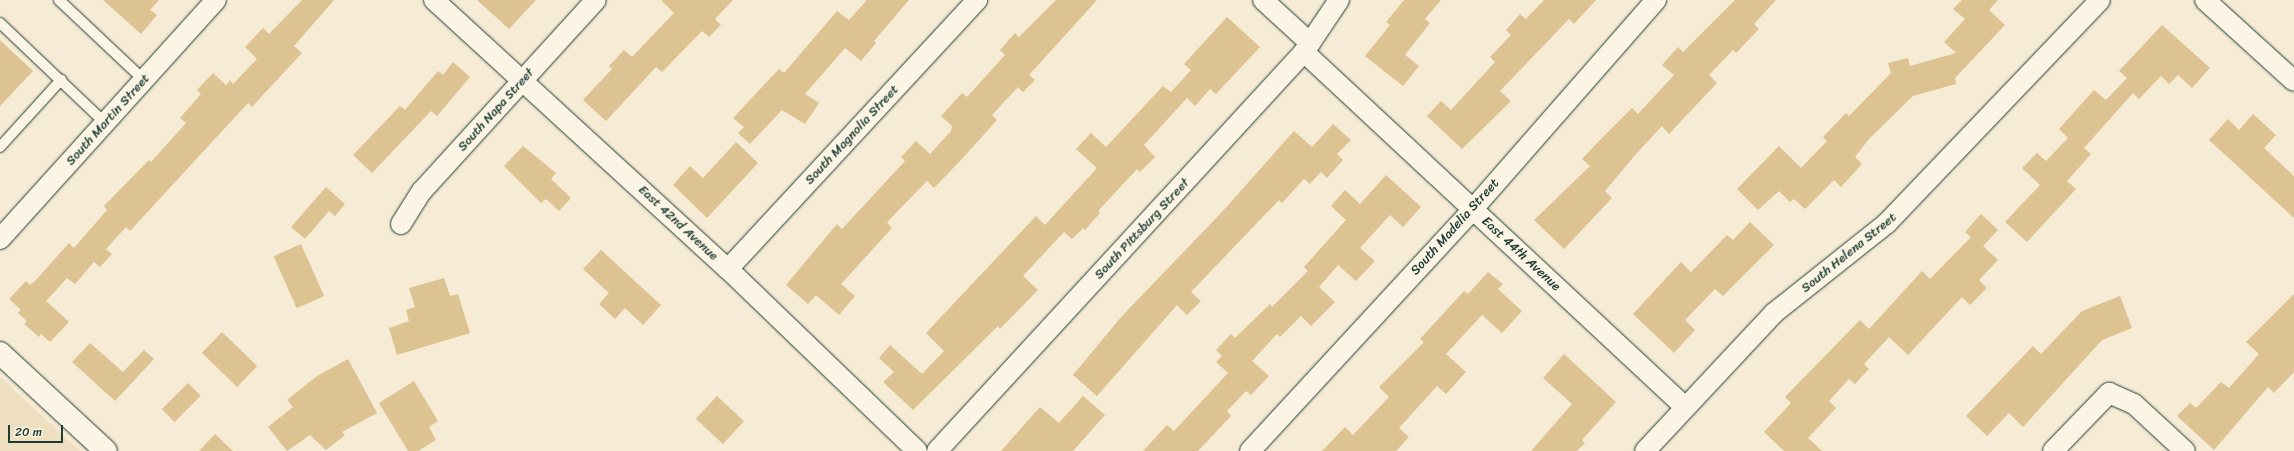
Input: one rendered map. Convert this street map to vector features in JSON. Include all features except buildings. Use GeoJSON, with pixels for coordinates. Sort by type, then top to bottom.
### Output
{"type":"FeatureCollection","features":[{"type":"Feature","properties":{"kind":"street","name":"South Martin Street"},"geometry":{"type":"LineString","coordinates":[[0,239],[216,0]]}},
{"type":"Feature","properties":{"kind":"street","name":"East 42nd Avenue"},"geometry":{"type":"LineString","coordinates":[[434,0],[728,269],[917,451]]}},
{"type":"Feature","properties":{"kind":"street","name":"South Napa Street"},"geometry":{"type":"LineString","coordinates":[[401,224],[422,191],[596,0]]}},
{"type":"Feature","properties":{"kind":"street","name":"South Magnolia Street"},"geometry":{"type":"LineString","coordinates":[[728,269],[977,0]]}},
{"type":"Feature","properties":{"kind":"street","name":"East 44th Avenue"},"geometry":{"type":"LineString","coordinates":[[1263,0],[1307,48],[1473,209],[1685,407]]}},
{"type":"Feature","properties":{"kind":"street","name":"South Pittsburg Street"},"geometry":{"type":"LineString","coordinates":[[937,451],[1307,48],[1339,0]]}},
{"type":"Feature","properties":{"kind":"street","name":"South Madelia Street"},"geometry":{"type":"LineString","coordinates":[[1250,451],[1473,209],[1656,0]]}},
{"type":"Feature","properties":{"kind":"street","name":"South Helena Street"},"geometry":{"type":"LineString","coordinates":[[1646,451],[1685,407],[1774,313],[1887,223],[2100,0]]}},
{"type":"Feature","properties":{"kind":"street"},"geometry":{"type":"LineString","coordinates":[[2205,0],[2294,81]]}},
{"type":"Feature","properties":{"kind":"street"},"geometry":{"type":"LineString","coordinates":[[0,353],[106,451]]}},
{"type":"Feature","properties":{"kind":"street"},"geometry":{"type":"LineString","coordinates":[[2053,451],[2109,393],[2134,404],[2185,451]]}},
{"type":"Feature","properties":{"kind":"lane"},"geometry":{"type":"LineString","coordinates":[[59,0],[144,80]]}},
{"type":"Feature","properties":{"kind":"lane"},"geometry":{"type":"LineString","coordinates":[[0,23],[105,123]]}},
{"type":"Feature","properties":{"kind":"lane"},"geometry":{"type":"LineString","coordinates":[[0,147],[61,80]]}},
{"type":"Feature","properties":{"kind":"shaded area"},"geometry":{"type":"Polygon","coordinates":[[[0,377],[80,451],[0,451],[0,377]]]}}]}
